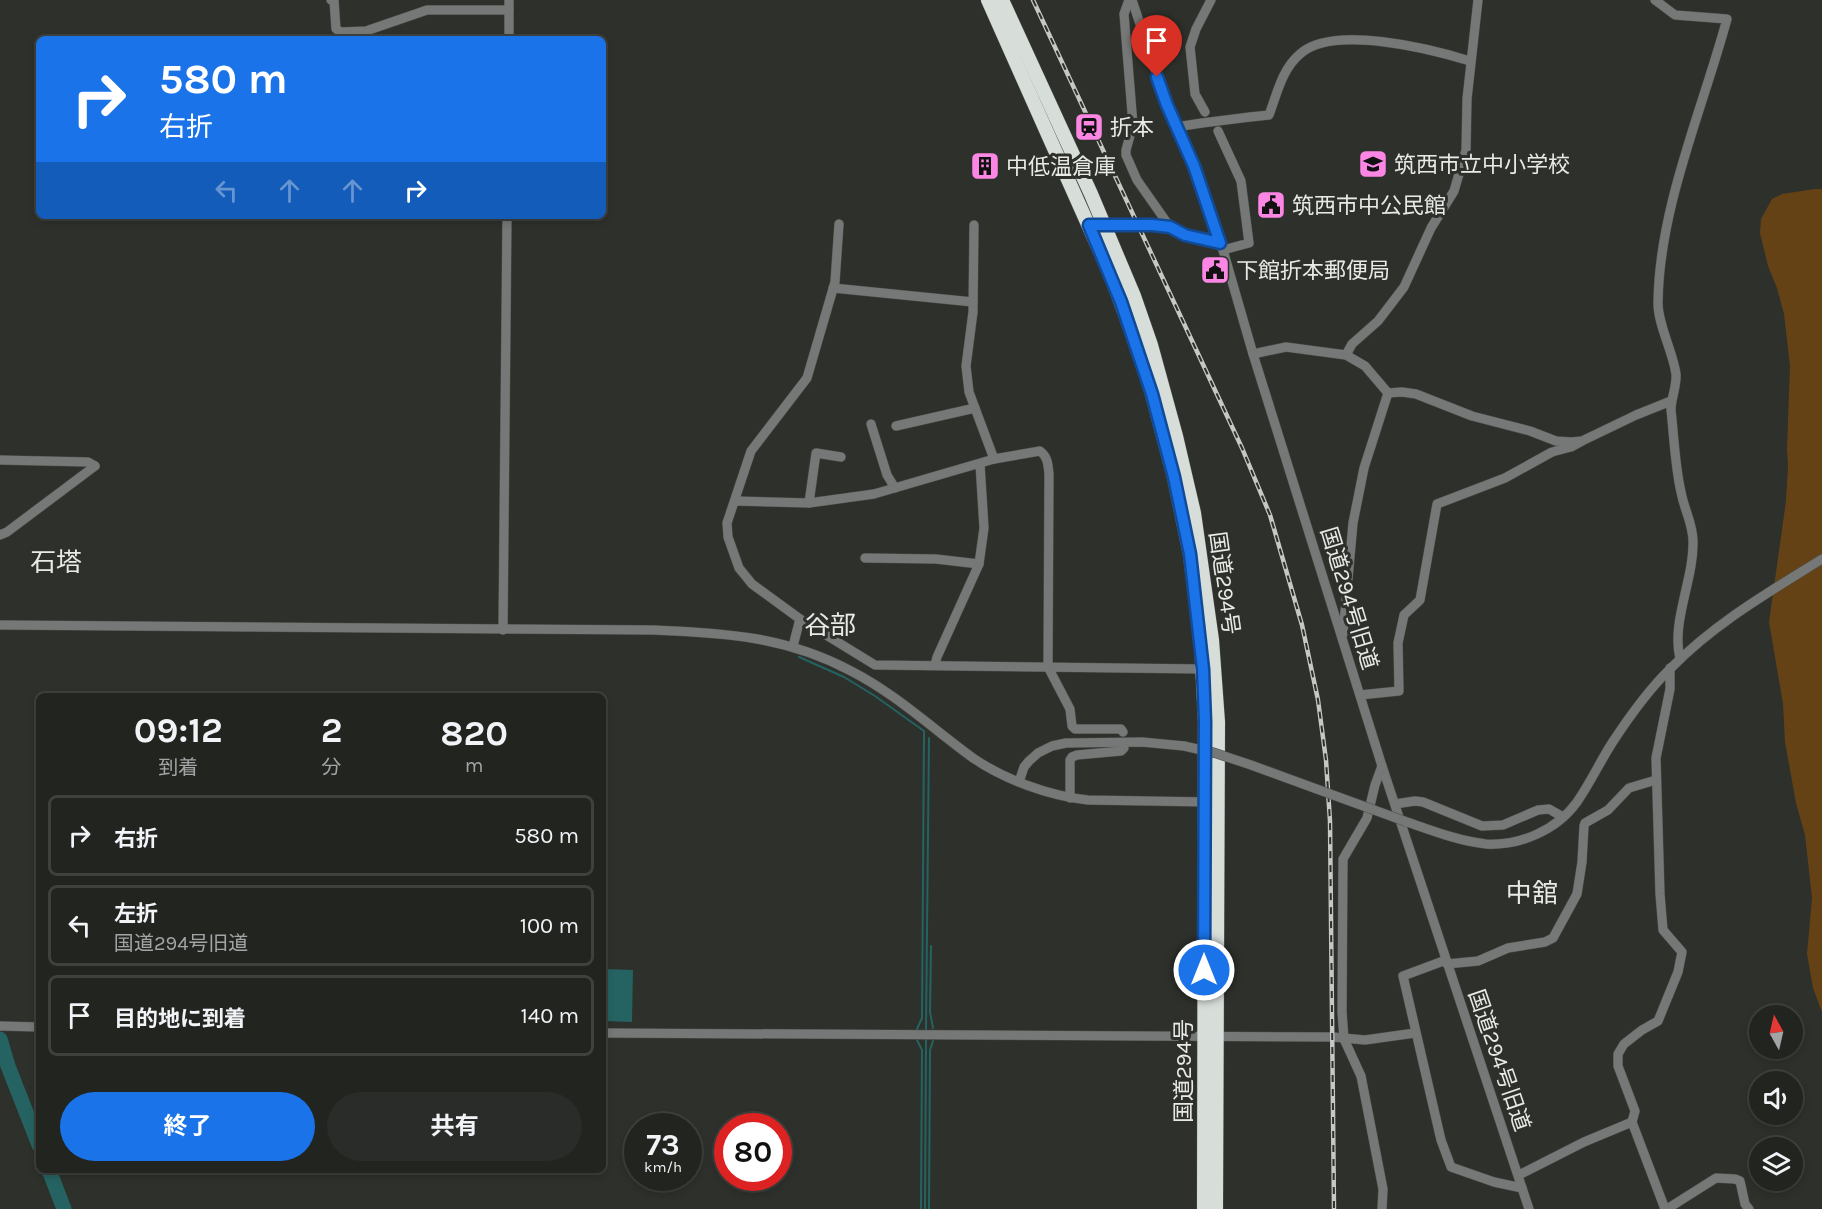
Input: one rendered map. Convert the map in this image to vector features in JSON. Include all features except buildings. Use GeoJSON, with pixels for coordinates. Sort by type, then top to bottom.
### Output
{"type":"FeatureCollection","features":[{"type":"Feature","properties":{"kind":"highway","name":"国道294号"},"geometry":{"type":"LineString","coordinates":[[988,0],[1089,225],[1138,348],[1165,439],[1190,554],[1203,669],[1211,802],[1210,1037],[1204,1209]]}},
{"type":"Feature","properties":{"kind":"highway","name":"国道294号"},"geometry":{"type":"LineString","coordinates":[[1002,0],[1105,225],[1134,296],[1151,345],[1176,436],[1194,513],[1215,668],[1218,722],[1211,802]]}},
{"type":"Feature","properties":{"kind":"highway","name":"国道294号"},"geometry":{"type":"LineString","coordinates":[[1210,1037],[1216,1209]]}},
{"type":"Feature","properties":{"kind":"street"},"geometry":{"type":"LineString","coordinates":[[331,0],[334,0],[336,29],[341,32],[366,31],[427,10],[509,5],[509,36]]}},
{"type":"Feature","properties":{"kind":"street"},"geometry":{"type":"LineString","coordinates":[[1131,0],[1124,14],[1133,125],[1126,155],[1137,180],[1170,227]]}},
{"type":"Feature","properties":{"kind":"street","name":"国道294号旧道"},"geometry":{"type":"LineString","coordinates":[[1131,0],[1157,77],[1194,166],[1221,247],[1382,766],[1529,1209]]}},
{"type":"Feature","properties":{"kind":"street"},"geometry":{"type":"LineString","coordinates":[[1206,112],[1195,94],[1190,46],[1196,28],[1211,0]]}},
{"type":"Feature","properties":{"kind":"street"},"geometry":{"type":"LineString","coordinates":[[1346,355],[1352,344],[1378,321],[1404,287],[1431,228],[1454,191],[1466,150],[1470,61],[1478,0]]}},
{"type":"Feature","properties":{"kind":"street"},"geometry":{"type":"LineString","coordinates":[[1655,0],[1675,15],[1727,19],[1667,224],[1660,271],[1658,306],[1676,376],[1671,401],[1681,494],[1692,528],[1693,539],[1693,555],[1679,625],[1677,647],[1680,659]]}},
{"type":"Feature","properties":{"kind":"street"},"geometry":{"type":"LineString","coordinates":[[1176,127],[1269,115],[1286,69],[1301,52],[1325,42],[1359,41],[1406,45],[1470,61]]}},
{"type":"Feature","properties":{"kind":"street"},"geometry":{"type":"LineString","coordinates":[[1089,225],[1170,227],[1185,235],[1221,247],[1250,243],[1241,181],[1218,131]]}},
{"type":"Feature","properties":{"kind":"street"},"geometry":{"type":"LineString","coordinates":[[504,630],[507,219]]}},
{"type":"Feature","properties":{"kind":"street"},"geometry":{"type":"LineString","coordinates":[[838,224],[833,288],[807,378],[751,451],[727,523],[728,537],[740,568],[752,584],[800,619],[875,665],[1203,669]]}},
{"type":"Feature","properties":{"kind":"street"},"geometry":{"type":"LineString","coordinates":[[974,225],[973,302],[966,366],[969,392],[994,459]]}},
{"type":"Feature","properties":{"kind":"street"},"geometry":{"type":"LineString","coordinates":[[833,288],[973,302]]}},
{"type":"Feature","properties":{"kind":"street"},"geometry":{"type":"LineString","coordinates":[[1253,354],[1286,347],[1346,355],[1365,366],[1388,393]]}},
{"type":"Feature","properties":{"kind":"street"},"geometry":{"type":"LineString","coordinates":[[1388,393],[1416,394],[1472,416],[1530,431],[1556,441],[1582,441]]}},
{"type":"Feature","properties":{"kind":"street"},"geometry":{"type":"LineString","coordinates":[[1343,641],[1353,524],[1364,468],[1388,393]]}},
{"type":"Feature","properties":{"kind":"street"},"geometry":{"type":"LineString","coordinates":[[1360,695],[1398,691],[1397,664],[1400,634],[1404,615],[1420,600],[1437,504],[1504,478],[1552,452],[1572,447],[1636,415],[1671,401]]}},
{"type":"Feature","properties":{"kind":"street"},"geometry":{"type":"LineString","coordinates":[[896,426],[975,408]]}},
{"type":"Feature","properties":{"kind":"street"},"geometry":{"type":"LineString","coordinates":[[871,424],[887,475],[895,488]]}},
{"type":"Feature","properties":{"kind":"street"},"geometry":{"type":"LineString","coordinates":[[735,501],[809,503],[874,494],[994,459],[1040,451],[1047,460],[1049,474],[1048,667],[1070,709],[1072,726],[1075,729],[1121,729],[1123,732]]}},
{"type":"Feature","properties":{"kind":"street"},"geometry":{"type":"LineString","coordinates":[[809,503],[816,453],[841,458]]}},
{"type":"Feature","properties":{"kind":"street"},"geometry":{"type":"LineString","coordinates":[[0,460],[88,462],[95,465],[0,535]]}},
{"type":"Feature","properties":{"kind":"street"},"geometry":{"type":"LineString","coordinates":[[935,665],[979,564],[984,528],[980,464]]}},
{"type":"Feature","properties":{"kind":"street"},"geometry":{"type":"LineString","coordinates":[[865,558],[936,559],[979,564]]}},
{"type":"Feature","properties":{"kind":"street"},"geometry":{"type":"LineString","coordinates":[[1019,782],[1029,761],[1038,753],[1059,744],[1142,742],[1184,746],[1251,765],[1450,837],[1471,842],[1503,844],[1535,835],[1554,825],[1563,817],[1576,803],[1631,716],[1680,659],[1729,619],[1822,559]]}},
{"type":"Feature","properties":{"kind":"street"},"geometry":{"type":"LineString","coordinates":[[793,646],[800,619]]}},
{"type":"Feature","properties":{"kind":"street"},"geometry":{"type":"LineString","coordinates":[[0,625],[652,630],[740,635],[793,646],[835,663],[885,691],[975,759],[1019,782],[1070,798],[1088,800],[1211,802]]}},
{"type":"Feature","properties":{"kind":"street"},"geometry":{"type":"LineString","coordinates":[[1670,668],[1670,689],[1656,758],[1656,780],[1663,930],[1682,952],[1678,972],[1658,1021],[1624,1044],[1618,1054],[1618,1066],[1635,1111],[1632,1122],[1666,1209],[1716,1178],[1740,1181],[1745,1204],[1749,1209]]}},
{"type":"Feature","properties":{"kind":"street"},"geometry":{"type":"LineString","coordinates":[[1070,798],[1070,760],[1072,757],[1077,754],[1121,751],[1124,748]]}},
{"type":"Feature","properties":{"kind":"street"},"geometry":{"type":"LineString","coordinates":[[1382,766],[1367,818],[1343,859],[1342,1012],[1344,1039],[1361,1076],[1383,1189],[1382,1209]]}},
{"type":"Feature","properties":{"kind":"street"},"geometry":{"type":"LineString","coordinates":[[1522,1188],[1494,1182],[1451,1167],[1441,1140],[1402,976],[1446,962],[1478,961],[1508,948],[1545,942],[1553,938],[1577,894],[1584,826],[1608,810],[1629,788],[1656,780]]}},
{"type":"Feature","properties":{"kind":"street"},"geometry":{"type":"LineString","coordinates":[[1395,804],[1423,802],[1482,826],[1503,825],[1539,810],[1554,810],[1563,817]]}},
{"type":"Feature","properties":{"kind":"street"},"geometry":{"type":"LineString","coordinates":[[0,1026],[36,1027]]}},
{"type":"Feature","properties":{"kind":"street"},"geometry":{"type":"LineString","coordinates":[[606,1033],[1333,1037],[1365,1040],[1415,1033]]}},
{"type":"Feature","properties":{"kind":"street"},"geometry":{"type":"LineString","coordinates":[[1518,1175],[1584,1142],[1632,1122]]}},
{"type":"Feature","properties":{"kind":"shaded area"},"geometry":{"type":"Polygon","coordinates":[[[1822,189],[1822,1012],[1813,988],[1807,954],[1812,898],[1805,835],[1796,803],[1785,742],[1783,704],[1769,622],[1786,501],[1790,366],[1784,314],[1760,233],[1761,219],[1772,199],[1782,194],[1822,189]]]}},
{"type":"Feature","properties":{"kind":"water"},"geometry":{"type":"Polygon","coordinates":[[[606,969],[633,970],[632,1022],[606,1021],[606,969]]]}},
{"type":"Feature","properties":{"kind":"waterway"},"geometry":{"type":"LineString","coordinates":[[799,657],[844,677],[924,731],[922,1018],[917,1029]]}},
{"type":"Feature","properties":{"kind":"waterway"},"geometry":{"type":"LineString","coordinates":[[926,1031],[929,738]]}},
{"type":"Feature","properties":{"kind":"waterway"},"geometry":{"type":"LineString","coordinates":[[931,946],[930,1012],[933,1028]]}},
{"type":"Feature","properties":{"kind":"waterway"},"geometry":{"type":"LineString","coordinates":[[925,1209],[926,1038]]}},
{"type":"Feature","properties":{"kind":"waterway"},"geometry":{"type":"LineString","coordinates":[[0,1039],[36,1137]]}},
{"type":"Feature","properties":{"kind":"waterway"},"geometry":{"type":"LineString","coordinates":[[917,1040],[922,1050],[921,1209]]}},
{"type":"Feature","properties":{"kind":"waterway"},"geometry":{"type":"LineString","coordinates":[[929,1209],[930,1050],[933,1041]]}},
{"type":"Feature","properties":{"kind":"waterway"},"geometry":{"type":"LineString","coordinates":[[50,1173],[64,1209]]}},
{"type":"Feature","properties":{"kind":"railway"},"geometry":{"type":"LineString","coordinates":[[1033,0],[1242,448],[1270,515],[1302,625],[1318,700],[1326,760],[1330,821],[1334,1209]]}},
{"type":"Feature","properties":{"kind":"place","name":"折本"},"geometry":{"type":"Point","coordinates":[1089,127]}},
{"type":"Feature","properties":{"kind":"place","name":"筑西市立中小学校"},"geometry":{"type":"Point","coordinates":[1373,164]}},
{"type":"Feature","properties":{"kind":"place","name":"中低温倉庫"},"geometry":{"type":"Point","coordinates":[985,166]}},
{"type":"Feature","properties":{"kind":"place","name":"筑西市中公民館"},"geometry":{"type":"Point","coordinates":[1271,205]}},
{"type":"Feature","properties":{"kind":"place","name":"下館折本郵便局"},"geometry":{"type":"Point","coordinates":[1215,270]}},
{"type":"Feature","properties":{"kind":"district","name":"石塔"},"geometry":{"type":"Point","coordinates":[56,562]}},
{"type":"Feature","properties":{"kind":"district","name":"谷部"},"geometry":{"type":"Point","coordinates":[830,625]}},
{"type":"Feature","properties":{"kind":"district","name":"中舘"},"geometry":{"type":"Point","coordinates":[1532,893]}},
{"type":"Feature","properties":{"kind":"route"},"geometry":{"type":"LineString","coordinates":[[1157,77],[1194,166],[1220,243],[1185,235],[1170,227],[1089,225],[1138,348],[1165,439],[1190,554],[1201,641],[1205,722],[1204,970]]}}]}
